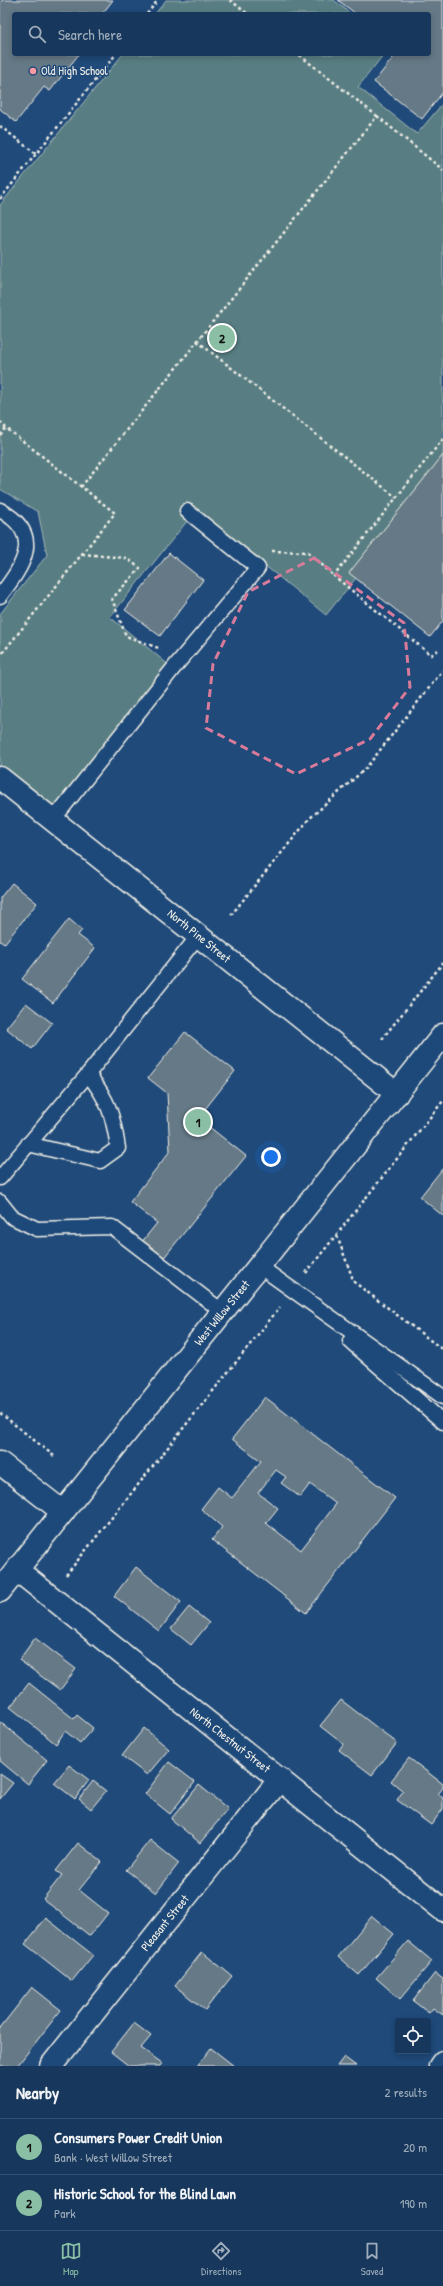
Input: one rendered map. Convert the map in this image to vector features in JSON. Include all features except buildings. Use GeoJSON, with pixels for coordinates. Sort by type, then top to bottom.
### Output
{"type":"FeatureCollection","features":[{"type":"Feature","properties":{"kind":"street","name":"North Pine Street"},"geometry":{"type":"LineString","coordinates":[[0,778],[397,1094]]}},
{"type":"Feature","properties":{"kind":"street","name":"West Willow Street"},"geometry":{"type":"LineString","coordinates":[[0,1591],[443,1035]]}},
{"type":"Feature","properties":{"kind":"street"},"geometry":{"type":"LineString","coordinates":[[0,1463],[63,1512]]}},
{"type":"Feature","properties":{"kind":"street","name":"North Chestnut Street"},"geometry":{"type":"LineString","coordinates":[[17,1570],[443,1910]]}},
{"type":"Feature","properties":{"kind":"street","name":"Pleasant Street"},"geometry":{"type":"LineString","coordinates":[[51,2066],[280,1779]]}},
{"type":"Feature","properties":{"kind":"street"},"geometry":{"type":"LineString","coordinates":[[440,2066],[443,2062]]}},
{"type":"Feature","properties":{"kind":"lane"},"geometry":{"type":"LineString","coordinates":[[0,510],[14,520],[23,531],[26,544],[26,559],[20,571],[0,596]]}},
{"type":"Feature","properties":{"kind":"lane"},"geometry":{"type":"LineString","coordinates":[[53,820],[176,665],[258,568],[187,511]]}},
{"type":"Feature","properties":{"kind":"lane"},"geometry":{"type":"LineString","coordinates":[[0,1178],[88,1074],[199,935]]}},
{"type":"Feature","properties":{"kind":"lane"},"geometry":{"type":"LineString","coordinates":[[28,1144],[100,1161],[118,1148],[113,1118],[104,1094],[88,1074]]}},
{"type":"Feature","properties":{"kind":"lane"},"geometry":{"type":"LineString","coordinates":[[0,1202],[12,1217],[37,1229],[112,1227],[223,1312]]}},
{"type":"Feature","properties":{"kind":"lane"},"geometry":{"type":"LineString","coordinates":[[260,1266],[292,1291],[443,1397]]}},
{"type":"Feature","properties":{"kind":"lane"},"geometry":{"type":"LineString","coordinates":[[292,1291],[443,1422]]}},
{"type":"Feature","properties":{"kind":"path"},"geometry":{"type":"LineString","coordinates":[[149,12],[158,0]]}},
{"type":"Feature","properties":{"kind":"path"},"geometry":{"type":"LineString","coordinates":[[230,0],[245,12]]}},
{"type":"Feature","properties":{"kind":"path"},"geometry":{"type":"LineString","coordinates":[[235,4],[238,0]]}},
{"type":"Feature","properties":{"kind":"path"},"geometry":{"type":"LineString","coordinates":[[0,199],[114,56]]}},
{"type":"Feature","properties":{"kind":"path"},"geometry":{"type":"LineString","coordinates":[[301,56],[443,170]]}},
{"type":"Feature","properties":{"kind":"path"},"geometry":{"type":"LineString","coordinates":[[81,486],[377,116]]}},
{"type":"Feature","properties":{"kind":"path"},"geometry":{"type":"LineString","coordinates":[[0,126],[36,154]]}},
{"type":"Feature","properties":{"kind":"path"},"geometry":{"type":"LineString","coordinates":[[197,341],[396,498]]}},
{"type":"Feature","properties":{"kind":"path"},"geometry":{"type":"LineString","coordinates":[[0,422],[115,513],[0,656]]}},
{"type":"Feature","properties":{"kind":"path"},"geometry":{"type":"LineString","coordinates":[[0,435],[6,428]]}},
{"type":"Feature","properties":{"kind":"path"},"geometry":{"type":"LineString","coordinates":[[334,576],[443,439]]}},
{"type":"Feature","properties":{"kind":"path"},"geometry":{"type":"LineString","coordinates":[[247,560],[255,551],[308,552],[334,576],[431,655],[438,650]]}},
{"type":"Feature","properties":{"kind":"path"},"geometry":{"type":"LineString","coordinates":[[82,554],[126,558],[140,568],[112,599],[126,636],[167,651]]}},
{"type":"Feature","properties":{"kind":"path"},"geometry":{"type":"LineString","coordinates":[[231,915],[309,819],[366,768],[443,670]]}},
{"type":"Feature","properties":{"kind":"path"},"geometry":{"type":"LineString","coordinates":[[382,1039],[443,963]]}},
{"type":"Feature","properties":{"kind":"path"},"geometry":{"type":"LineString","coordinates":[[62,1580],[443,1101]]}},
{"type":"Feature","properties":{"kind":"path"},"geometry":{"type":"LineString","coordinates":[[336,1235],[354,1282],[443,1350]]}},
{"type":"Feature","properties":{"kind":"path"},"geometry":{"type":"LineString","coordinates":[[0,1413],[54,1456]]}},
{"type":"Feature","properties":{"kind":"highlighted area"},"geometry":{"type":"Polygon","coordinates":[[[314,558],[404,623],[410,687],[370,739],[296,774],[206,728],[213,664],[248,592],[314,558]]]}},
{"type":"Feature","properties":{"kind":"green space"},"geometry":{"type":"Polygon","coordinates":[[[166,0],[334,0],[349,12],[157,12],[166,0]]]}},
{"type":"Feature","properties":{"kind":"green space"},"geometry":{"type":"Polygon","coordinates":[[[121,56],[382,56],[358,87],[417,134],[443,103],[443,471],[326,615],[196,510],[110,617],[170,666],[53,811],[0,768],[0,614],[47,555],[38,512],[0,489],[0,205],[121,56]]]}},
{"type":"Feature","properties":{"kind":"place","name":"Old High School"},"geometry":{"type":"Point","coordinates":[33,71]}},
{"type":"Feature","properties":{"kind":"place","name":"Historic School for the Blind Lawn"},"geometry":{"type":"Point","coordinates":[222,338]}},
{"type":"Feature","properties":{"kind":"place","name":"Consumers Power Credit Union"},"geometry":{"type":"Point","coordinates":[198,1122]}}]}
